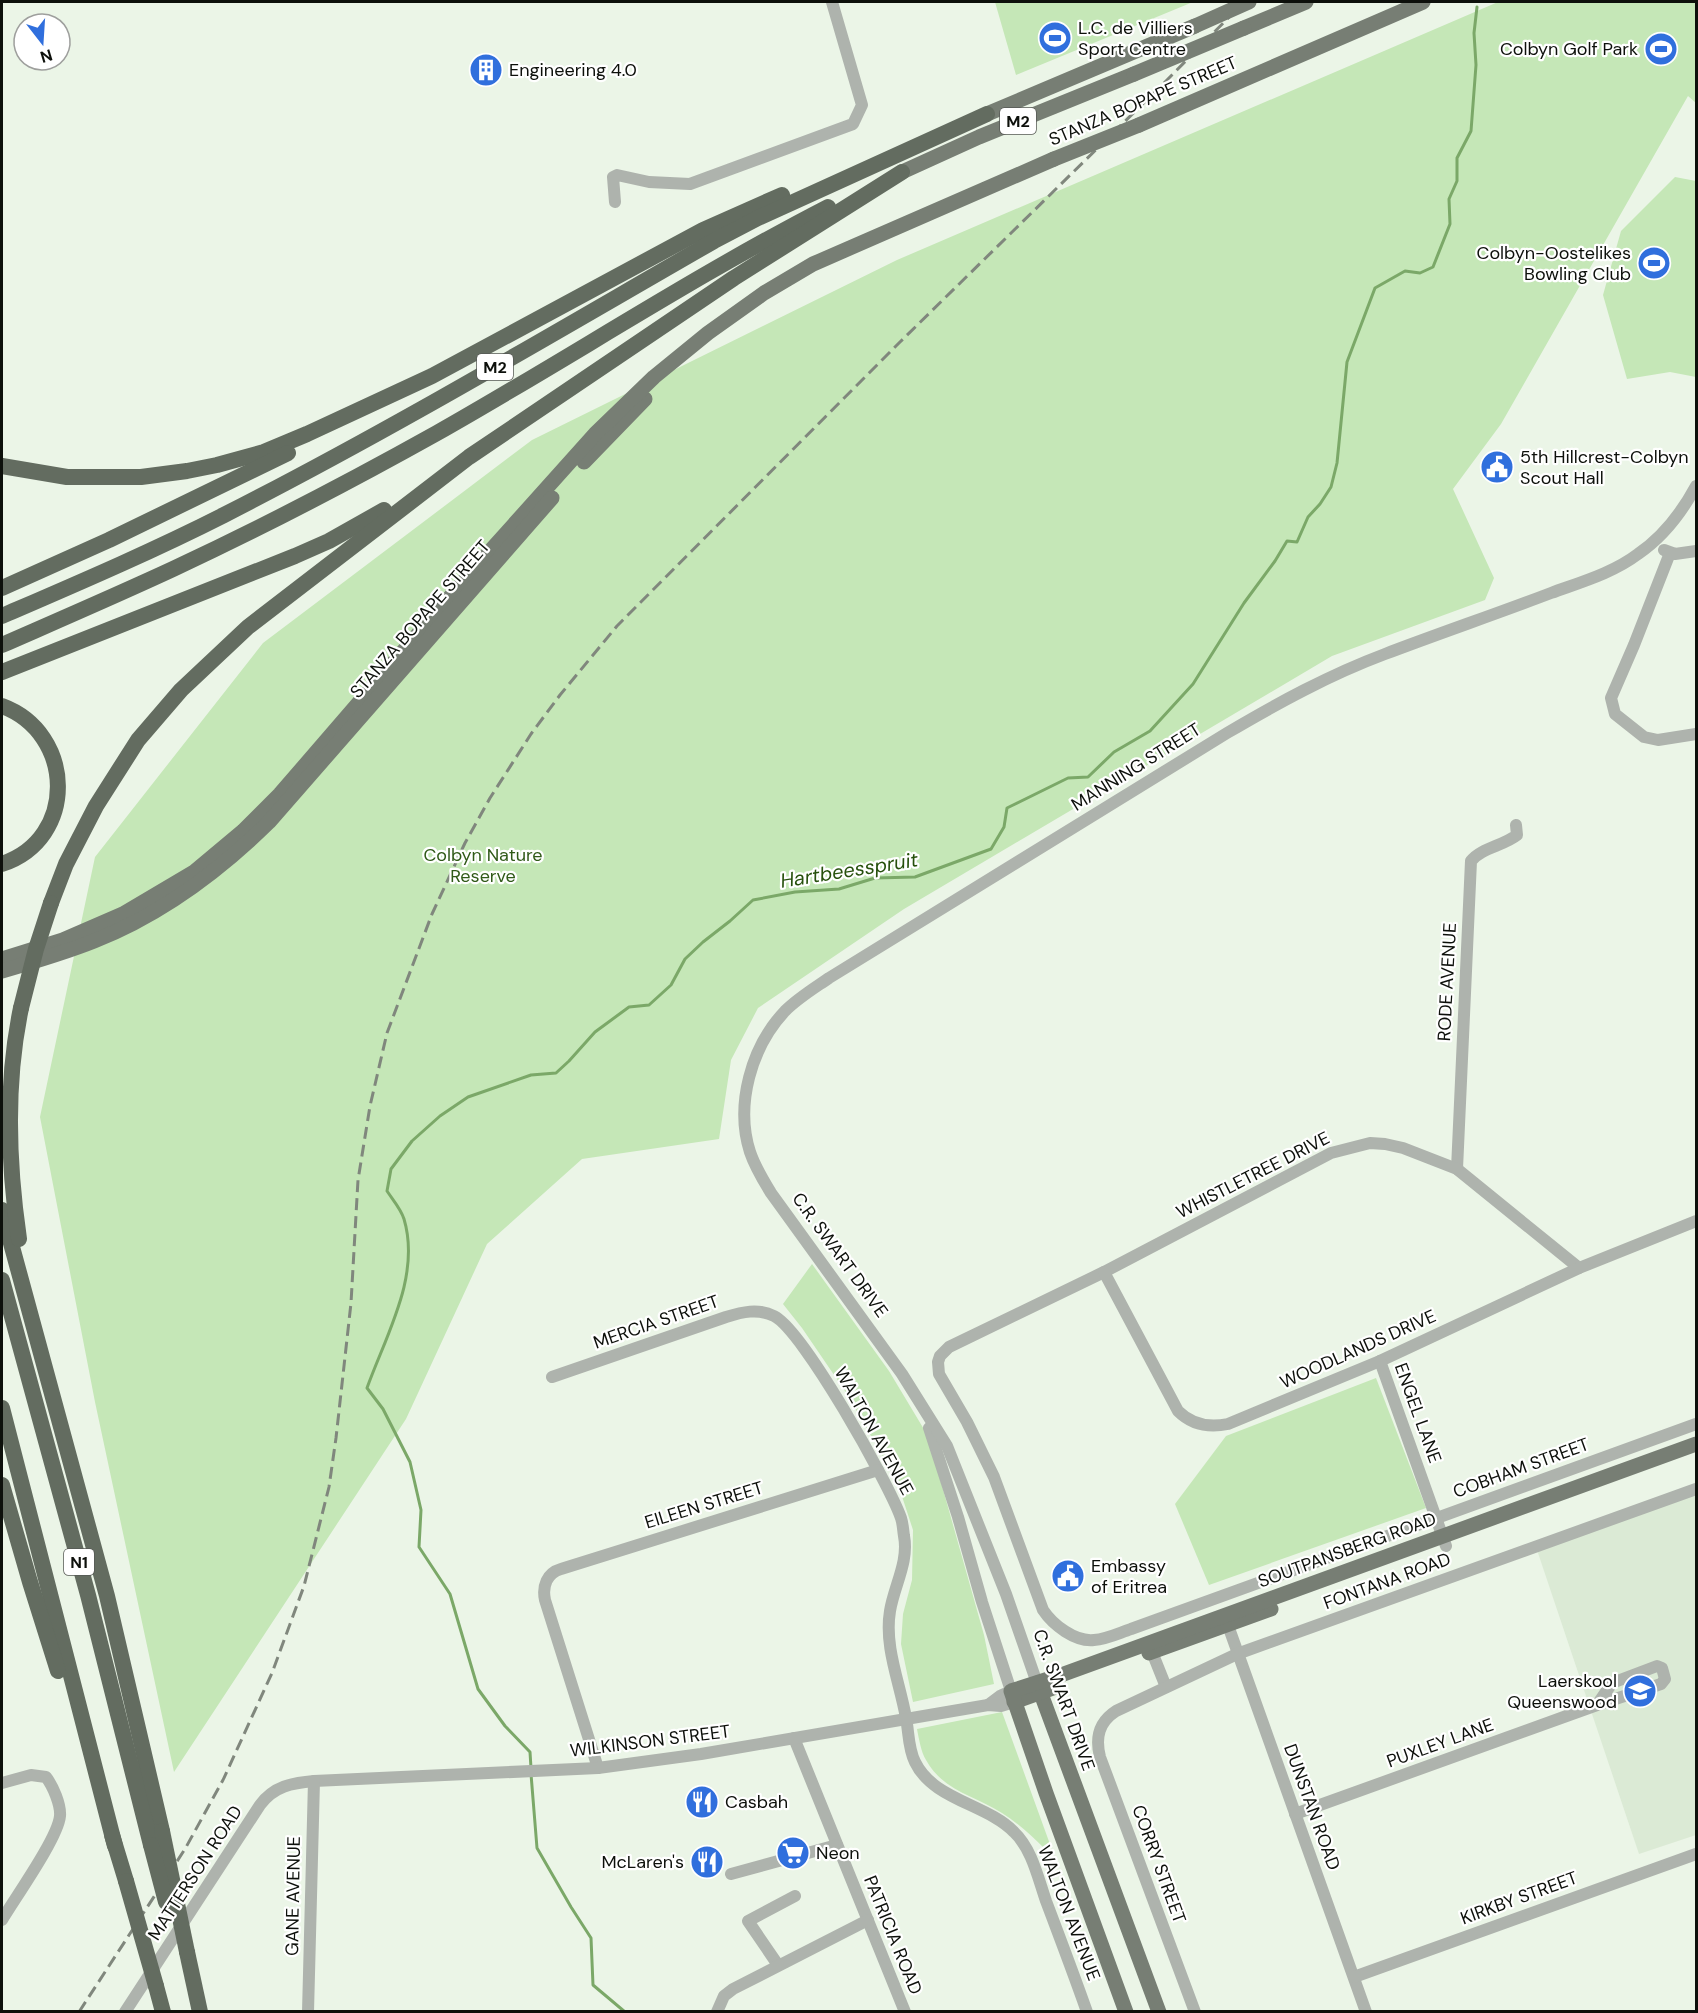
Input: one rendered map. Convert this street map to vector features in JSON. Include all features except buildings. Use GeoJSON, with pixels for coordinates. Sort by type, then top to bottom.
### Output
{"type":"FeatureCollection","features":[{"type":"Feature","properties":{"kind":"highway"},"geometry":{"type":"LineString","coordinates":[[2,588],[196,498],[314,440],[703,230],[821,178],[987,114]]}},
{"type":"Feature","properties":{"kind":"highway","name":"M2"},"geometry":{"type":"LineString","coordinates":[[2,616],[145,553],[314,468],[758,218],[987,114]]}},
{"type":"Feature","properties":{"kind":"highway"},"geometry":{"type":"LineString","coordinates":[[2,672],[239,579],[321,544],[367,520],[470,457],[785,245],[902,172]]}},
{"type":"Feature","properties":{"kind":"highway","name":"M2"},"geometry":{"type":"LineString","coordinates":[[2,645],[174,568],[342,484],[552,366],[762,241],[902,172]]}},
{"type":"Feature","properties":{"kind":"highway"},"geometry":{"type":"LineString","coordinates":[[2,466],[67,477],[103,478],[166,474],[217,465],[286,444],[432,376]]}},
{"type":"Feature","properties":{"kind":"highway"},"geometry":{"type":"LineString","coordinates":[[61,1426],[20,1247],[10,1142],[10,1111],[21,1008],[36,949],[66,864],[96,806],[138,740],[181,690],[248,627],[470,457]]}},
{"type":"Feature","properties":{"kind":"highway"},"geometry":{"type":"LineString","coordinates":[[2,706],[24,718],[42,736],[56,767],[58,790],[53,815],[41,836],[21,854],[2,864]]}},
{"type":"Feature","properties":{"kind":"highway"},"geometry":{"type":"LineString","coordinates":[[2,1210],[107,1596],[162,1831],[184,1955]]}},
{"type":"Feature","properties":{"kind":"highway","name":"N1"},"geometry":{"type":"LineString","coordinates":[[2,1280],[88,1595],[151,1845],[199,2012]]}},
{"type":"Feature","properties":{"kind":"highway","name":"N1"},"geometry":{"type":"LineString","coordinates":[[2,1408],[116,1846],[163,2012]]}},
{"type":"Feature","properties":{"kind":"highway"},"geometry":{"type":"LineString","coordinates":[[2,1485],[30,1582],[116,1846]]}},
{"type":"Feature","properties":{"kind":"main road","name":"M2"},"geometry":{"type":"LineString","coordinates":[[987,114],[1250,2]]}},
{"type":"Feature","properties":{"kind":"main road","name":"M2"},"geometry":{"type":"LineString","coordinates":[[902,172],[979,137],[1306,2]]}},
{"type":"Feature","properties":{"kind":"main road","name":"STANZA BOPAPE STREET"},"geometry":{"type":"LineString","coordinates":[[2,958],[63,940],[123,914],[172,887],[218,854],[280,794],[483,559],[596,434],[626,403],[680,355],[735,313],[794,274],[843,250],[1423,2]]}},
{"type":"Feature","properties":{"kind":"main road","name":"STANZA BOPAPE STREET"},"geometry":{"type":"LineString","coordinates":[[2,971],[69,951],[114,932],[187,891],[231,858],[269,822],[583,463],[642,402],[686,360],[735,321],[843,250]]}},
{"type":"Feature","properties":{"kind":"main road","name":"SOUTPANSBERG ROAD"},"geometry":{"type":"LineString","coordinates":[[1445,1541],[1696,1444]]}},
{"type":"Feature","properties":{"kind":"main road","name":"SOUTPANSBERG ROAD"},"geometry":{"type":"LineString","coordinates":[[1038,1688],[1445,1541],[1696,1455]]}},
{"type":"Feature","properties":{"kind":"main road","name":"SOUTPANSBERG ROAD"},"geometry":{"type":"LineString","coordinates":[[1012,1696],[1152,1652],[1226,1620]]}},
{"type":"Feature","properties":{"kind":"main road","name":"C.R. SWART DRIVE"},"geometry":{"type":"LineString","coordinates":[[1038,1688],[1159,2012]]}},
{"type":"Feature","properties":{"kind":"main road","name":"C.R. SWART DRIVE"},"geometry":{"type":"LineString","coordinates":[[1012,1696],[1126,2012]]}},
{"type":"Feature","properties":{"kind":"street"},"geometry":{"type":"LineString","coordinates":[[615,202],[613,177],[617,175],[650,182],[690,184],[853,124],[862,105],[832,2]]}},
{"type":"Feature","properties":{"kind":"street","name":"MANNING STREET"},"geometry":{"type":"LineString","coordinates":[[745,1120],[748,1079],[754,1060],[768,1032],[793,1004],[829,978],[1227,733],[1309,686],[1384,654],[1585,581],[1640,554],[1667,529],[1696,486]]}},
{"type":"Feature","properties":{"kind":"street"},"geometry":{"type":"LineString","coordinates":[[1696,551],[1682,554],[1667,551],[1635,645],[1611,698],[1615,714],[1644,737],[1658,740],[1696,734]]}},
{"type":"Feature","properties":{"kind":"street","name":"RODE AVENUE"},"geometry":{"type":"LineString","coordinates":[[1457,1169],[1471,861],[1475,856],[1505,844],[1517,835],[1516,825]]}},
{"type":"Feature","properties":{"kind":"street","name":"C.R. SWART DRIVE"},"geometry":{"type":"LineString","coordinates":[[745,1120],[750,1152],[758,1172],[771,1193],[879,1342],[947,1446],[1006,1594],[1038,1688]]}},
{"type":"Feature","properties":{"kind":"street","name":"WHISTLETREE DRIVE"},"geometry":{"type":"LineString","coordinates":[[938,1362],[940,1356],[949,1347],[1104,1272],[1331,1153],[1370,1143],[1403,1148],[1457,1169],[1579,1268]]}},
{"type":"Feature","properties":{"kind":"street","name":"WOODLANDS DRIVE"},"geometry":{"type":"LineString","coordinates":[[1104,1272],[1172,1402],[1185,1418],[1198,1424],[1218,1426],[1228,1424],[1380,1361],[1579,1268],[1696,1221]]}},
{"type":"Feature","properties":{"kind":"street","name":"MERCIA STREET"},"geometry":{"type":"LineString","coordinates":[[552,1377],[738,1313],[750,1311],[773,1315]]}},
{"type":"Feature","properties":{"kind":"street","name":"WALTON AVENUE"},"geometry":{"type":"LineString","coordinates":[[773,1315],[781,1320],[793,1334],[833,1391],[878,1470],[902,1520],[905,1538],[902,1567],[890,1608],[889,1633],[912,1755],[926,1778],[1006,1825],[1022,1841],[1087,2012]]}},
{"type":"Feature","properties":{"kind":"street","name":"ENGEL LANE"},"geometry":{"type":"LineString","coordinates":[[1380,1361],[1445,1541]]}},
{"type":"Feature","properties":{"kind":"street","name":"COBHAM STREET"},"geometry":{"type":"LineString","coordinates":[[938,1362],[941,1380],[967,1422],[994,1477],[1043,1610],[1061,1628],[1084,1639],[1100,1639],[1131,1629],[1696,1424]]}},
{"type":"Feature","properties":{"kind":"street","name":"C.R. SWART DRIVE"},"geometry":{"type":"LineString","coordinates":[[922,1407],[1012,1696]]}},
{"type":"Feature","properties":{"kind":"street","name":"EILEEN STREET"},"geometry":{"type":"LineString","coordinates":[[598,1768],[543,1592],[546,1582],[554,1571],[878,1470]]}},
{"type":"Feature","properties":{"kind":"street","name":"FONTANA ROAD"},"geometry":{"type":"LineString","coordinates":[[1101,1727],[1113,1713],[1237,1654],[1696,1489]]}},
{"type":"Feature","properties":{"kind":"street","name":"DUNSTAN ROAD"},"geometry":{"type":"LineString","coordinates":[[1226,1620],[1366,2012]]}},
{"type":"Feature","properties":{"kind":"street"},"geometry":{"type":"LineString","coordinates":[[1152,1652],[1166,1687]]}},
{"type":"Feature","properties":{"kind":"street","name":"PUXLEY LANE"},"geometry":{"type":"LineString","coordinates":[[1295,1814],[1664,1683],[1662,1668],[1658,1665],[1612,1683],[1597,1705]]}},
{"type":"Feature","properties":{"kind":"street","name":"WILKINSON STREET"},"geometry":{"type":"LineString","coordinates":[[314,1781],[598,1768],[668,1759],[988,1705],[1001,1706],[1012,1696]]}},
{"type":"Feature","properties":{"kind":"street","name":"CORRY STREET"},"geometry":{"type":"LineString","coordinates":[[1101,1727],[1097,1740],[1100,1756],[1195,2012]]}},
{"type":"Feature","properties":{"kind":"street","name":"PATRICIA ROAD"},"geometry":{"type":"LineString","coordinates":[[794,1738],[905,2012]]}},
{"type":"Feature","properties":{"kind":"street"},"geometry":{"type":"LineString","coordinates":[[2,1783],[30,1775],[42,1775],[52,1786],[60,1811],[52,1838],[2,1920]]}},
{"type":"Feature","properties":{"kind":"street","name":"MATTERSON ROAD"},"geometry":{"type":"LineString","coordinates":[[126,2012],[263,1801],[286,1784],[314,1781]]}},
{"type":"Feature","properties":{"kind":"street","name":"GANE AVENUE"},"geometry":{"type":"LineString","coordinates":[[308,2012],[314,1781]]}},
{"type":"Feature","properties":{"kind":"street"},"geometry":{"type":"LineString","coordinates":[[731,1874],[837,1845]]}},
{"type":"Feature","properties":{"kind":"street","name":"KIRKBY STREET"},"geometry":{"type":"LineString","coordinates":[[1354,1977],[1696,1854]]}},
{"type":"Feature","properties":{"kind":"street"},"geometry":{"type":"LineString","coordinates":[[778,1965],[748,1921],[795,1896]]}},
{"type":"Feature","properties":{"kind":"street"},"geometry":{"type":"LineString","coordinates":[[718,2008],[724,1996],[733,1989],[868,1920]]}},
{"type":"Feature","properties":{"kind":"shaded area","name":"Laerskool Queenswood"},"geometry":{"type":"Polygon","coordinates":[[[1696,1489],[1696,1835],[1639,1854],[1536,1547],[1696,1489]]]}},
{"type":"Feature","properties":{"kind":"green space","name":"L.C. de Villiers Sport Centre"},"geometry":{"type":"Polygon","coordinates":[[[995,2],[1193,2],[1016,75],[995,2]]]}},
{"type":"Feature","properties":{"kind":"green space","name":"Colbyn Nature Reserve"},"geometry":{"type":"Polygon","coordinates":[[[1498,2],[1696,2],[1696,103],[1688,96],[1501,424],[1453,489],[1494,578],[1485,600],[1332,656],[904,909],[758,1008],[731,1060],[719,1139],[582,1159],[487,1244],[406,1419],[174,1772],[95,1402],[40,1117],[95,857],[263,643],[532,440],[897,260],[1498,2]]]}},
{"type":"Feature","properties":{"kind":"green space","name":"Colbyn-Oostelikes Bowling Club"},"geometry":{"type":"Polygon","coordinates":[[[1675,177],[1696,181],[1696,377],[1670,372],[1627,379],[1603,295],[1621,231],[1675,177]]]}},
{"type":"Feature","properties":{"kind":"green space"},"geometry":{"type":"Polygon","coordinates":[[[812,1264],[889,1371],[928,1436],[984,1635],[994,1684],[913,1702],[901,1644],[903,1614],[912,1580],[913,1530],[897,1481],[845,1391],[783,1304],[812,1264]]]}},
{"type":"Feature","properties":{"kind":"green space"},"geometry":{"type":"Polygon","coordinates":[[[1376,1378],[1426,1508],[1209,1585],[1175,1504],[1226,1436],[1376,1378]]]}},
{"type":"Feature","properties":{"kind":"green space"},"geometry":{"type":"Polygon","coordinates":[[[1002,1712],[1051,1847],[1045,1849],[1008,1817],[960,1792],[942,1779],[933,1771],[920,1745],[917,1729],[1002,1712]]]}},
{"type":"Feature","properties":{"kind":"waterway","name":"Hartbeesspruit"},"geometry":{"type":"LineString","coordinates":[[531,1768],[530,1752],[505,1726],[478,1689],[450,1594],[419,1547],[421,1510],[410,1462],[383,1409],[367,1388],[399,1305],[408,1262],[408,1240],[404,1219],[387,1191],[391,1169],[412,1141],[440,1116],[468,1097],[531,1075],[556,1073],[595,1032],[629,1007],[649,1005],[671,985],[685,959],[753,900],[795,892],[839,889],[875,878],[915,877],[991,849],[1004,827],[1007,808],[1068,778],[1088,777],[1114,752],[1150,731],[1193,684],[1244,603],[1287,541],[1297,542],[1308,517],[1331,487],[1337,463],[1347,362],[1375,288],[1405,271],[1420,273],[1433,267],[1450,224],[1449,199],[1457,181],[1457,158],[1471,131],[1476,65],[1474,33],[1477,7]]}},
{"type":"Feature","properties":{"kind":"waterway"},"geometry":{"type":"LineString","coordinates":[[531,1774],[537,1848],[591,1938],[593,1985],[625,2012]]}},
{"type":"Feature","properties":{"kind":"railway"},"geometry":{"type":"LineString","coordinates":[[79,2012],[185,1849],[223,1780],[272,1673],[304,1586],[329,1487],[351,1303],[358,1180],[370,1106],[387,1033],[432,914],[465,843],[490,798],[531,734],[617,626],[1244,2]]}},
{"type":"Feature","properties":{"kind":"place","name":"L.C. de Villiers Sport Centre"},"geometry":{"type":"Point","coordinates":[1055,38]}},
{"type":"Feature","properties":{"kind":"place","name":"Colbyn Golf Park"},"geometry":{"type":"Point","coordinates":[1661,49]}},
{"type":"Feature","properties":{"kind":"place","name":"Engineering 4.0"},"geometry":{"type":"Point","coordinates":[486,70]}},
{"type":"Feature","properties":{"kind":"place","name":"Colbyn-Oostelikes Bowling Club"},"geometry":{"type":"Point","coordinates":[1654,263]}},
{"type":"Feature","properties":{"kind":"place","name":"5th Hillcrest-Colbyn Scout Hall"},"geometry":{"type":"Point","coordinates":[1497,467]}},
{"type":"Feature","properties":{"kind":"place","name":"Embassy of Eritrea"},"geometry":{"type":"Point","coordinates":[1068,1576]}},
{"type":"Feature","properties":{"kind":"place","name":"Laerskool Queenswood"},"geometry":{"type":"Point","coordinates":[1640,1691]}},
{"type":"Feature","properties":{"kind":"place","name":"Casbah"},"geometry":{"type":"Point","coordinates":[702,1802]}},
{"type":"Feature","properties":{"kind":"place","name":"Neon"},"geometry":{"type":"Point","coordinates":[793,1853]}},
{"type":"Feature","properties":{"kind":"place","name":"McLaren's"},"geometry":{"type":"Point","coordinates":[707,1862]}}]}
